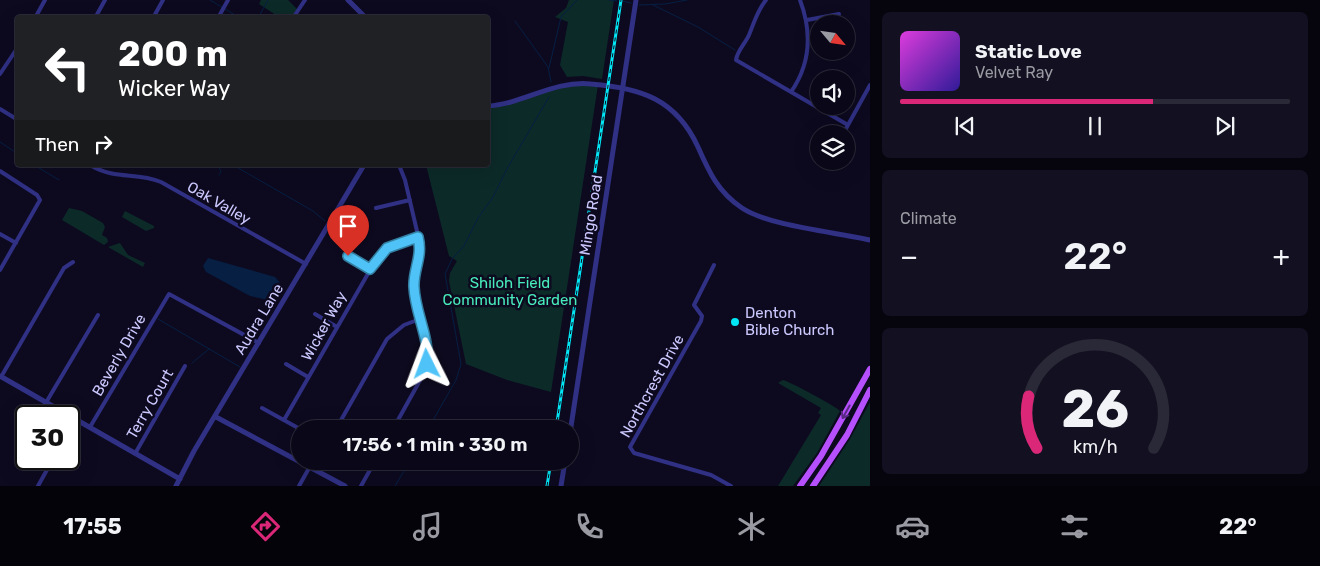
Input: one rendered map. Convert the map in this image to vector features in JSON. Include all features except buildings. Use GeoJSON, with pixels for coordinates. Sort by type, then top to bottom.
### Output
{"type":"FeatureCollection","features":[{"type":"Feature","properties":{"kind":"main road"},"geometry":{"type":"LineString","coordinates":[[800,486],[821,456],[870,369]]}},
{"type":"Feature","properties":{"kind":"main road"},"geometry":{"type":"LineString","coordinates":[[813,486],[847,435],[870,390]]}},
{"type":"Feature","properties":{"kind":"street"},"geometry":{"type":"LineString","coordinates":[[37,15],[45,0]]}},
{"type":"Feature","properties":{"kind":"street"},"geometry":{"type":"LineString","coordinates":[[97,15],[105,0]]}},
{"type":"Feature","properties":{"kind":"street"},"geometry":{"type":"LineString","coordinates":[[155,15],[163,0]]}},
{"type":"Feature","properties":{"kind":"street"},"geometry":{"type":"LineString","coordinates":[[220,15],[228,0]]}},
{"type":"Feature","properties":{"kind":"street"},"geometry":{"type":"LineString","coordinates":[[295,15],[305,0]]}},
{"type":"Feature","properties":{"kind":"street"},"geometry":{"type":"LineString","coordinates":[[348,0],[363,15]]}},
{"type":"Feature","properties":{"kind":"street","name":"Mingo Road"},"geometry":{"type":"LineString","coordinates":[[572,420],[636,0]]}},
{"type":"Feature","properties":{"kind":"street"},"geometry":{"type":"LineString","coordinates":[[766,0],[759,8],[748,36],[737,54],[736,60],[739,63],[848,125],[870,85]]}},
{"type":"Feature","properties":{"kind":"street"},"geometry":{"type":"LineString","coordinates":[[791,92],[806,61],[809,45],[807,20],[800,0]]}},
{"type":"Feature","properties":{"kind":"street"},"geometry":{"type":"LineString","coordinates":[[807,20],[839,14]]}},
{"type":"Feature","properties":{"kind":"street"},"geometry":{"type":"LineString","coordinates":[[0,74],[15,52]]}},
{"type":"Feature","properties":{"kind":"street"},"geometry":{"type":"LineString","coordinates":[[490,106],[509,103],[563,85],[587,83],[642,93],[658,100],[679,116],[692,135],[714,181],[722,192],[749,212],[776,221],[870,240]]}},
{"type":"Feature","properties":{"kind":"street"},"geometry":{"type":"LineString","coordinates":[[0,109],[15,118]]}},
{"type":"Feature","properties":{"kind":"street","name":"Oak Valley"},"geometry":{"type":"LineString","coordinates":[[94,167],[112,175],[137,176],[161,182],[306,264]]}},
{"type":"Feature","properties":{"kind":"street","name":"Audra Lane"},"geometry":{"type":"LineString","coordinates":[[176,486],[363,167]]}},
{"type":"Feature","properties":{"kind":"street"},"geometry":{"type":"LineString","coordinates":[[398,420],[421,380],[427,364],[427,345],[414,288],[420,255],[418,237],[410,200],[400,167]]}},
{"type":"Feature","properties":{"kind":"street"},"geometry":{"type":"LineString","coordinates":[[0,171],[40,198],[0,270]]}},
{"type":"Feature","properties":{"kind":"street"},"geometry":{"type":"LineString","coordinates":[[376,208],[410,200]]}},
{"type":"Feature","properties":{"kind":"street"},"geometry":{"type":"LineString","coordinates":[[0,234],[16,243]]}},
{"type":"Feature","properties":{"kind":"street","name":"Wicker Way"},"geometry":{"type":"LineString","coordinates":[[284,420],[370,269],[387,248],[418,237]]}},
{"type":"Feature","properties":{"kind":"street"},"geometry":{"type":"LineString","coordinates":[[348,256],[370,269]]}},
{"type":"Feature","properties":{"kind":"street"},"geometry":{"type":"LineString","coordinates":[[73,262],[64,268],[1,377],[136,452],[180,479]]}},
{"type":"Feature","properties":{"kind":"street","name":"Northcrest Drive"},"geometry":{"type":"LineString","coordinates":[[714,265],[694,305],[702,316],[701,321],[630,447],[634,453],[711,475],[731,486]]}},
{"type":"Feature","properties":{"kind":"street","name":"Beverly Drive"},"geometry":{"type":"LineString","coordinates":[[90,427],[169,294],[259,343]]}},
{"type":"Feature","properties":{"kind":"street"},"geometry":{"type":"LineString","coordinates":[[315,314],[337,326]]}},
{"type":"Feature","properties":{"kind":"street"},"geometry":{"type":"LineString","coordinates":[[44,405],[98,315]]}},
{"type":"Feature","properties":{"kind":"street"},"geometry":{"type":"LineString","coordinates":[[341,420],[387,339],[404,325],[420,319]]}},
{"type":"Feature","properties":{"kind":"street"},"geometry":{"type":"LineString","coordinates":[[286,364],[308,377]]}},
{"type":"Feature","properties":{"kind":"street","name":"Terry Court"},"geometry":{"type":"LineString","coordinates":[[136,452],[185,366]]}},
{"type":"Feature","properties":{"kind":"street"},"geometry":{"type":"LineString","coordinates":[[262,408],[291,424]]}},
{"type":"Feature","properties":{"kind":"street"},"geometry":{"type":"LineString","coordinates":[[216,417],[291,457]]}},
{"type":"Feature","properties":{"kind":"street"},"geometry":{"type":"LineString","coordinates":[[38,486],[47,470]]}},
{"type":"Feature","properties":{"kind":"street"},"geometry":{"type":"LineString","coordinates":[[299,486],[307,470]]}},
{"type":"Feature","properties":{"kind":"street"},"geometry":{"type":"LineString","coordinates":[[315,470],[345,486]]}},
{"type":"Feature","properties":{"kind":"street"},"geometry":{"type":"LineString","coordinates":[[361,486],[370,470]]}},
{"type":"Feature","properties":{"kind":"street"},"geometry":{"type":"LineString","coordinates":[[561,486],[564,470]]}},
{"type":"Feature","properties":{"kind":"green space"},"geometry":{"type":"Polygon","coordinates":[[[261,0],[288,0],[297,9],[294,15],[276,15],[259,4],[261,0]]]}},
{"type":"Feature","properties":{"kind":"green space"},"geometry":{"type":"Polygon","coordinates":[[[569,0],[614,0],[602,79],[583,76],[567,77],[560,65],[568,22],[555,17],[566,8],[569,0]]]}},
{"type":"Feature","properties":{"kind":"green space","name":"Shiloh Field Community Garden"},"geometry":{"type":"Polygon","coordinates":[[[598,85],[551,392],[507,380],[466,364],[449,281],[450,273],[457,261],[449,256],[427,167],[490,167],[490,106],[555,87],[598,85]]]}},
{"type":"Feature","properties":{"kind":"green space"},"geometry":{"type":"Polygon","coordinates":[[[69,208],[82,211],[103,223],[105,227],[102,235],[107,238],[108,242],[104,245],[62,220],[69,208]]]}},
{"type":"Feature","properties":{"kind":"green space"},"geometry":{"type":"Polygon","coordinates":[[[125,211],[154,226],[154,228],[146,231],[122,217],[125,211]]]}},
{"type":"Feature","properties":{"kind":"green space"},"geometry":{"type":"Polygon","coordinates":[[[120,243],[128,255],[145,263],[143,267],[108,247],[120,243]]]}},
{"type":"Feature","properties":{"kind":"green space"},"geometry":{"type":"Polygon","coordinates":[[[783,380],[813,394],[840,411],[817,453],[793,486],[778,486],[821,415],[818,413],[821,408],[778,383],[783,380]]]}},
{"type":"Feature","properties":{"kind":"green space"},"geometry":{"type":"Polygon","coordinates":[[[870,402],[870,486],[819,486],[850,439],[870,402]]]}},
{"type":"Feature","properties":{"kind":"water"},"geometry":{"type":"Polygon","coordinates":[[[208,258],[275,277],[280,283],[276,294],[268,300],[250,296],[206,272],[203,266],[208,258]]]}},
{"type":"Feature","properties":{"kind":"waterway"},"geometry":{"type":"LineString","coordinates":[[210,0],[235,15]]}},
{"type":"Feature","properties":{"kind":"waterway"},"geometry":{"type":"LineString","coordinates":[[260,15],[268,0]]}},
{"type":"Feature","properties":{"kind":"waterway"},"geometry":{"type":"LineString","coordinates":[[549,68],[561,17],[577,0]]}},
{"type":"Feature","properties":{"kind":"waterway"},"geometry":{"type":"LineString","coordinates":[[609,0],[617,1]]}},
{"type":"Feature","properties":{"kind":"waterway"},"geometry":{"type":"LineString","coordinates":[[639,5],[665,4],[687,0]]}},
{"type":"Feature","properties":{"kind":"waterway"},"geometry":{"type":"LineString","coordinates":[[622,1],[631,3]]}},
{"type":"Feature","properties":{"kind":"waterway"},"geometry":{"type":"LineString","coordinates":[[653,5],[698,27],[735,50]]}},
{"type":"Feature","properties":{"kind":"waterway"},"geometry":{"type":"LineString","coordinates":[[515,21],[548,67],[551,82]]}},
{"type":"Feature","properties":{"kind":"waterway"},"geometry":{"type":"LineString","coordinates":[[433,420],[456,380],[461,364],[445,274],[452,259],[464,246],[478,218],[493,197],[508,167],[549,97]]}},
{"type":"Feature","properties":{"kind":"waterway"},"geometry":{"type":"LineString","coordinates":[[0,142],[15,152]]}},
{"type":"Feature","properties":{"kind":"waterway"},"geometry":{"type":"LineString","coordinates":[[37,167],[59,180]]}},
{"type":"Feature","properties":{"kind":"waterway"},"geometry":{"type":"LineString","coordinates":[[218,167],[221,171],[219,175]]}},
{"type":"Feature","properties":{"kind":"waterway"},"geometry":{"type":"LineString","coordinates":[[236,167],[313,211],[325,221]]}},
{"type":"Feature","properties":{"kind":"waterway"},"geometry":{"type":"LineString","coordinates":[[158,319],[240,367]]}},
{"type":"Feature","properties":{"kind":"waterway"},"geometry":{"type":"LineString","coordinates":[[192,363],[209,349]]}},
{"type":"Feature","properties":{"kind":"waterway"},"geometry":{"type":"LineString","coordinates":[[395,486],[405,470]]}},
{"type":"Feature","properties":{"kind":"railway"},"geometry":{"type":"LineString","coordinates":[[557,420],[621,0]]}},
{"type":"Feature","properties":{"kind":"railway"},"geometry":{"type":"LineString","coordinates":[[547,486],[550,470]]}},
{"type":"Feature","properties":{"kind":"place","name":"Denton Bible Church"},"geometry":{"type":"Point","coordinates":[735,322]}},
{"type":"Feature","properties":{"kind":"route"},"geometry":{"type":"LineString","coordinates":[[348,256],[370,269],[376,258],[390,246],[418,237],[420,262],[414,280],[414,288],[427,345],[427,364]]}}]}
